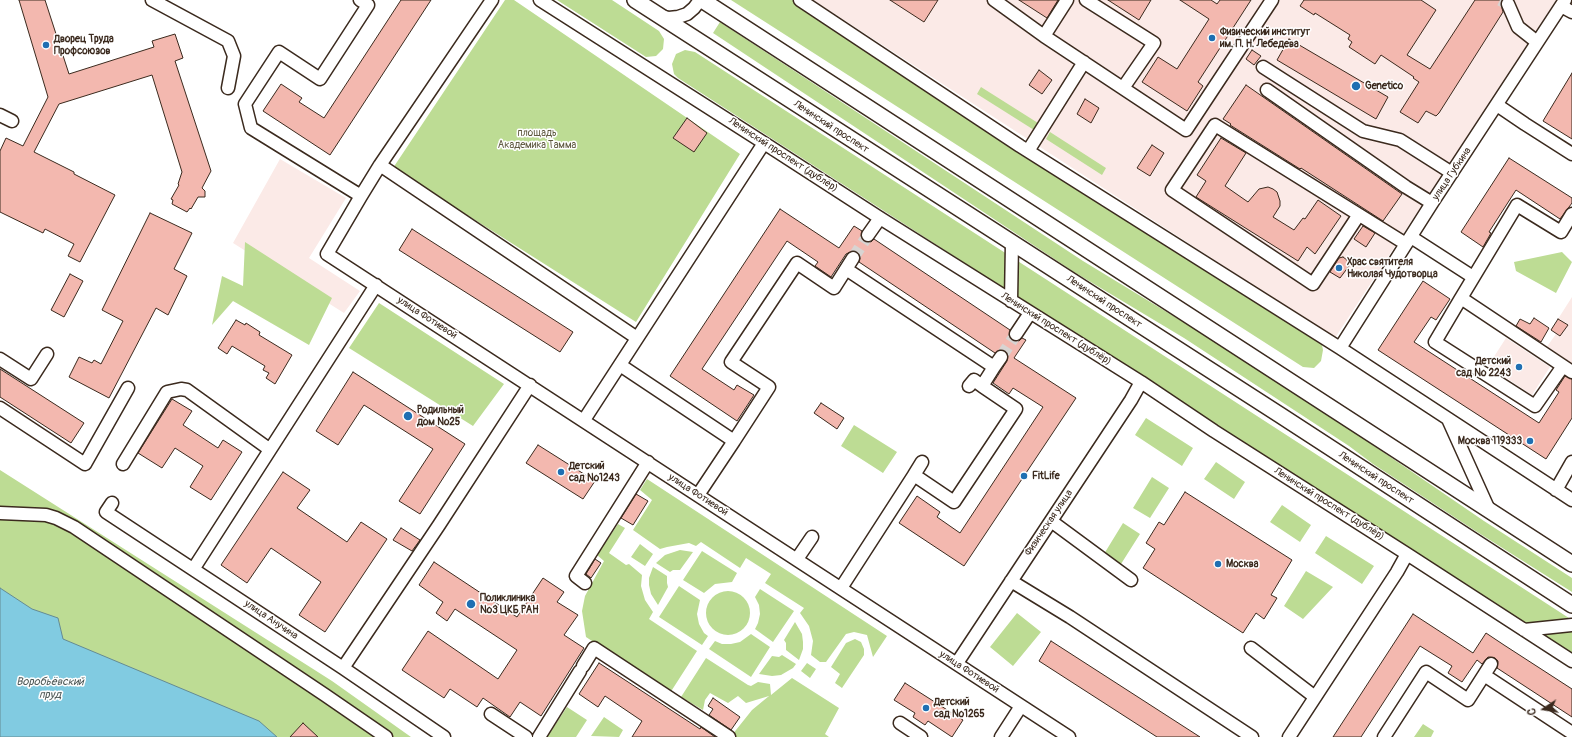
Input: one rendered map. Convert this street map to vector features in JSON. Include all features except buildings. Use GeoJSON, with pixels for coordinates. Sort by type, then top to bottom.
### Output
{"type":"FeatureCollection","features":[{"type":"Feature","properties":{"kind":"main road","name":"Ленинский проспект"},"geometry":{"type":"LineString","coordinates":[[635,0],[1280,415],[1572,605]]}},
{"type":"Feature","properties":{"kind":"main road"},"geometry":{"type":"LineString","coordinates":[[701,0],[1572,564]]}},
{"type":"Feature","properties":{"kind":"street"},"geometry":{"type":"LineString","coordinates":[[152,0],[228,41],[234,56],[228,88]]}},
{"type":"Feature","properties":{"kind":"street"},"geometry":{"type":"LineString","coordinates":[[360,0],[368,5],[320,79],[279,52],[245,104],[251,128],[361,196],[380,165],[492,0]]}},
{"type":"Feature","properties":{"kind":"street","name":"Ленинский проспект (дублёр)"},"geometry":{"type":"LineString","coordinates":[[540,0],[880,218],[1140,382],[1572,661]]}},
{"type":"Feature","properties":{"kind":"street"},"geometry":{"type":"LineString","coordinates":[[559,0],[560,13]]}},
{"type":"Feature","properties":{"kind":"street"},"geometry":{"type":"LineString","coordinates":[[659,15],[674,18],[688,14],[701,0]]}},
{"type":"Feature","properties":{"kind":"street"},"geometry":{"type":"LineString","coordinates":[[800,0],[1028,151],[1340,348],[1572,500]]}},
{"type":"Feature","properties":{"kind":"street"},"geometry":{"type":"LineString","coordinates":[[994,0],[1044,36],[1186,130],[1272,0]]}},
{"type":"Feature","properties":{"kind":"street"},"geometry":{"type":"LineString","coordinates":[[1044,36],[1067,0]]}},
{"type":"Feature","properties":{"kind":"street"},"geometry":{"type":"LineString","coordinates":[[1086,0],[1154,43],[1123,88]]}},
{"type":"Feature","properties":{"kind":"street"},"geometry":{"type":"LineString","coordinates":[[1508,4],[1518,27],[1538,42]]}},
{"type":"Feature","properties":{"kind":"street","name":"улица Губкина"},"geometry":{"type":"LineString","coordinates":[[1340,348],[1432,203],[1538,42],[1566,6]]}},
{"type":"Feature","properties":{"kind":"street"},"geometry":{"type":"LineString","coordinates":[[1028,151],[1084,62]]}},
{"type":"Feature","properties":{"kind":"street"},"geometry":{"type":"LineString","coordinates":[[1263,67],[1363,131],[1400,140],[1452,173]]}},
{"type":"Feature","properties":{"kind":"street"},"geometry":{"type":"LineString","coordinates":[[1267,90],[1406,187],[1432,203]]}},
{"type":"Feature","properties":{"kind":"street"},"geometry":{"type":"LineString","coordinates":[[1497,105],[1572,154]]}},
{"type":"Feature","properties":{"kind":"street"},"geometry":{"type":"LineString","coordinates":[[0,115],[12,121]]}},
{"type":"Feature","properties":{"kind":"street"},"geometry":{"type":"LineString","coordinates":[[1358,216],[1313,284],[1172,190],[1215,125],[1358,216],[1408,241],[1473,277]]}},
{"type":"Feature","properties":{"kind":"street"},"geometry":{"type":"LineString","coordinates":[[584,420],[764,143]]}},
{"type":"Feature","properties":{"kind":"street"},"geometry":{"type":"LineString","coordinates":[[380,165],[637,338]]}},
{"type":"Feature","properties":{"kind":"street","name":"улица Фотиевой"},"geometry":{"type":"LineString","coordinates":[[361,196],[327,254],[1069,737]]}},
{"type":"Feature","properties":{"kind":"street"},"geometry":{"type":"LineString","coordinates":[[1461,298],[1567,369],[1535,406],[1435,342],[1473,277],[1517,205],[1561,232],[1572,214]]}},
{"type":"Feature","properties":{"kind":"street"},"geometry":{"type":"LineString","coordinates":[[868,236],[880,218]]}},
{"type":"Feature","properties":{"kind":"street"},"geometry":{"type":"LineString","coordinates":[[1010,300],[1012,243]]}},
{"type":"Feature","properties":{"kind":"street"},"geometry":{"type":"LineString","coordinates":[[698,495],[769,387],[731,362],[796,263],[834,288],[853,258]]}},
{"type":"Feature","properties":{"kind":"street"},"geometry":{"type":"LineString","coordinates":[[846,269],[994,367]]}},
{"type":"Feature","properties":{"kind":"street"},"geometry":{"type":"LineString","coordinates":[[194,568],[376,285]]}},
{"type":"Feature","properties":{"kind":"street"},"geometry":{"type":"LineString","coordinates":[[1016,334],[1030,313]]}},
{"type":"Feature","properties":{"kind":"street"},"geometry":{"type":"LineString","coordinates":[[0,359],[31,379],[48,354]]}},
{"type":"Feature","properties":{"kind":"street"},"geometry":{"type":"LineString","coordinates":[[914,475],[954,502],[1016,409],[976,386],[994,367],[1001,357]]}},
{"type":"Feature","properties":{"kind":"street"},"geometry":{"type":"LineString","coordinates":[[620,365],[734,441]]}},
{"type":"Feature","properties":{"kind":"street","name":"Физическая улица"},"geometry":{"type":"LineString","coordinates":[[957,663],[1131,400],[1140,382]]}},
{"type":"Feature","properties":{"kind":"street"},"geometry":{"type":"LineString","coordinates":[[343,668],[431,527],[530,385]]}},
{"type":"Feature","properties":{"kind":"street"},"geometry":{"type":"LineString","coordinates":[[0,408],[85,464],[128,388]]}},
{"type":"Feature","properties":{"kind":"street"},"geometry":{"type":"LineString","coordinates":[[123,464],[167,392],[181,389],[187,390],[270,449]]}},
{"type":"Feature","properties":{"kind":"street"},"geometry":{"type":"LineString","coordinates":[[1448,419],[1489,510]]}},
{"type":"Feature","properties":{"kind":"street"},"geometry":{"type":"LineString","coordinates":[[585,583],[576,576],[648,462]]}},
{"type":"Feature","properties":{"kind":"street"},"geometry":{"type":"LineString","coordinates":[[841,588],[922,462]]}},
{"type":"Feature","properties":{"kind":"street"},"geometry":{"type":"LineString","coordinates":[[1556,490],[1572,462]]}},
{"type":"Feature","properties":{"kind":"street","name":"улица Анучина"},"geometry":{"type":"LineString","coordinates":[[112,503],[106,512],[194,568],[444,737]]}},
{"type":"Feature","properties":{"kind":"street"},"geometry":{"type":"LineString","coordinates":[[0,513],[46,516],[56,518],[74,527],[326,694],[386,737]]}},
{"type":"Feature","properties":{"kind":"street"},"geometry":{"type":"LineString","coordinates":[[1051,521],[1131,580]]}},
{"type":"Feature","properties":{"kind":"street"},"geometry":{"type":"LineString","coordinates":[[797,559],[812,537]]}},
{"type":"Feature","properties":{"kind":"street"},"geometry":{"type":"LineString","coordinates":[[1289,737],[1397,572],[1407,554]]}},
{"type":"Feature","properties":{"kind":"street"},"geometry":{"type":"LineString","coordinates":[[1011,581],[1070,617],[1252,737]]}},
{"type":"Feature","properties":{"kind":"street"},"geometry":{"type":"LineString","coordinates":[[1524,630],[1572,625]]}},
{"type":"Feature","properties":{"kind":"street"},"geometry":{"type":"LineString","coordinates":[[539,737],[594,648],[729,737]]}},
{"type":"Feature","properties":{"kind":"street"},"geometry":{"type":"LineString","coordinates":[[1251,648],[1315,696]]}},
{"type":"Feature","properties":{"kind":"street"},"geometry":{"type":"LineString","coordinates":[[1384,737],[1426,672],[1468,700],[1491,664]]}},
{"type":"Feature","properties":{"kind":"street"},"geometry":{"type":"LineString","coordinates":[[1484,675],[1572,733]]}},
{"type":"Feature","properties":{"kind":"street"},"geometry":{"type":"LineString","coordinates":[[1000,737],[1021,706]]}},
{"type":"Feature","properties":{"kind":"street"},"geometry":{"type":"LineString","coordinates":[[491,714],[526,737]]}},
{"type":"Feature","properties":{"kind":"street"},"geometry":{"type":"LineString","coordinates":[[900,723],[921,737]]}},
{"type":"Feature","properties":{"kind":"shaded area"},"geometry":{"type":"Polygon","coordinates":[[[813,0],[1556,0],[1335,338],[813,0]]]}},
{"type":"Feature","properties":{"kind":"shaded area"},"geometry":{"type":"Polygon","coordinates":[[[280,159],[346,198],[309,258],[360,291],[344,313],[233,243],[280,159]]]}},
{"type":"Feature","properties":{"kind":"shaded area"},"geometry":{"type":"Polygon","coordinates":[[[1572,297],[1572,364],[1546,348],[1556,334],[1551,330],[1572,297]]]}},
{"type":"Feature","properties":{"kind":"shaded area","name":"Детский сад № 2243"},"geometry":{"type":"Polygon","coordinates":[[[1506,338],[1550,367],[1532,395],[1488,366],[1506,338]]]}},
{"type":"Feature","properties":{"kind":"green space","name":"площадь Академика Тамма"},"geometry":{"type":"Polygon","coordinates":[[[505,0],[514,0],[740,154],[636,322],[393,168],[505,0]]]}},
{"type":"Feature","properties":{"kind":"green space"},"geometry":{"type":"Polygon","coordinates":[[[557,0],[612,0],[659,31],[664,39],[663,49],[656,56],[646,57],[557,0]]]}},
{"type":"Feature","properties":{"kind":"green space"},"geometry":{"type":"Polygon","coordinates":[[[731,0],[792,0],[1318,340],[1322,345],[1323,350],[1321,361],[1314,368],[1303,367],[731,0]]]}},
{"type":"Feature","properties":{"kind":"green space"},"geometry":{"type":"Polygon","coordinates":[[[720,22],[1083,261],[1304,398],[1484,521],[1572,578],[1572,592],[1373,464],[1349,446],[1184,338],[1074,272],[713,33],[720,22]]]}},
{"type":"Feature","properties":{"kind":"green space"},"geometry":{"type":"Polygon","coordinates":[[[685,50],[695,52],[1572,620],[1572,655],[678,78],[674,74],[672,64],[676,54],[685,50]]]}},
{"type":"Feature","properties":{"kind":"green space"},"geometry":{"type":"Polygon","coordinates":[[[981,87],[1038,123],[1034,130],[977,94],[981,87]]]}},
{"type":"Feature","properties":{"kind":"green space"},"geometry":{"type":"Polygon","coordinates":[[[1050,132],[1106,168],[1102,175],[1046,139],[1050,132]]]}},
{"type":"Feature","properties":{"kind":"green space"},"geometry":{"type":"Polygon","coordinates":[[[245,242],[332,298],[309,345],[233,301],[212,325],[222,276],[243,286],[245,242]]]}},
{"type":"Feature","properties":{"kind":"green space"},"geometry":{"type":"Polygon","coordinates":[[[1562,252],[1572,262],[1556,293],[1516,271],[1514,262],[1562,252]]]}},
{"type":"Feature","properties":{"kind":"green space"},"geometry":{"type":"Polygon","coordinates":[[[379,303],[504,384],[473,426],[349,348],[379,303]]]}},
{"type":"Feature","properties":{"kind":"green space"},"geometry":{"type":"Polygon","coordinates":[[[1146,418],[1193,448],[1182,466],[1135,435],[1146,418]]]}},
{"type":"Feature","properties":{"kind":"green space"},"geometry":{"type":"Polygon","coordinates":[[[854,425],[897,452],[883,473],[841,446],[854,425]]]}},
{"type":"Feature","properties":{"kind":"green space"},"geometry":{"type":"Polygon","coordinates":[[[1216,462],[1245,482],[1234,499],[1204,479],[1216,462]]]}},
{"type":"Feature","properties":{"kind":"green space"},"geometry":{"type":"Polygon","coordinates":[[[0,470],[332,681],[411,737],[0,737],[0,470]]]}},
{"type":"Feature","properties":{"kind":"green space"},"geometry":{"type":"Polygon","coordinates":[[[1152,477],[1169,488],[1150,518],[1133,508],[1152,477]]]}},
{"type":"Feature","properties":{"kind":"green space"},"geometry":{"type":"Polygon","coordinates":[[[647,479],[887,636],[873,657],[867,635],[854,632],[846,634],[826,662],[820,662],[811,655],[813,641],[809,626],[800,613],[804,608],[765,583],[771,574],[746,558],[740,568],[701,542],[696,546],[689,543],[660,549],[633,530],[652,500],[640,490],[647,479]]]}},
{"type":"Feature","properties":{"kind":"green space"},"geometry":{"type":"Polygon","coordinates":[[[1282,505],[1311,525],[1300,542],[1270,522],[1282,505]]]}},
{"type":"Feature","properties":{"kind":"green space"},"geometry":{"type":"Polygon","coordinates":[[[1123,523],[1140,534],[1121,564],[1104,554],[1123,523]]]}},
{"type":"Feature","properties":{"kind":"green space"},"geometry":{"type":"Polygon","coordinates":[[[618,524],[625,528],[609,553],[626,565],[629,564],[642,575],[641,586],[645,600],[653,612],[649,619],[697,651],[670,693],[586,637],[582,611],[585,596],[604,561],[597,555],[618,524]]]}},
{"type":"Feature","properties":{"kind":"green space"},"geometry":{"type":"Polygon","coordinates":[[[1326,536],[1374,566],[1362,584],[1315,553],[1326,536]]]}},
{"type":"Feature","properties":{"kind":"green space"},"geometry":{"type":"Polygon","coordinates":[[[640,544],[653,554],[645,566],[631,557],[640,544]]]}},
{"type":"Feature","properties":{"kind":"green space"},"geometry":{"type":"Polygon","coordinates":[[[680,550],[693,552],[680,570],[673,570],[670,572],[656,563],[665,555],[680,550]]]}},
{"type":"Feature","properties":{"kind":"green space"},"geometry":{"type":"Polygon","coordinates":[[[702,551],[737,573],[732,582],[715,584],[704,593],[683,580],[702,551]]]}},
{"type":"Feature","properties":{"kind":"green space"},"geometry":{"type":"Polygon","coordinates":[[[653,567],[667,576],[668,587],[658,605],[651,594],[649,585],[649,578],[653,567]]]}},
{"type":"Feature","properties":{"kind":"green space"},"geometry":{"type":"Polygon","coordinates":[[[1306,571],[1333,587],[1303,619],[1284,606],[1306,571]]]}},
{"type":"Feature","properties":{"kind":"green space"},"geometry":{"type":"Polygon","coordinates":[[[679,586],[700,600],[697,614],[699,624],[704,633],[708,636],[702,645],[659,617],[679,586]]]}},
{"type":"Feature","properties":{"kind":"green space"},"geometry":{"type":"Polygon","coordinates":[[[760,589],[794,611],[773,642],[755,629],[760,614],[759,605],[755,597],[760,589]]]}},
{"type":"Feature","properties":{"kind":"green space"},"geometry":{"type":"Polygon","coordinates":[[[728,591],[740,595],[746,601],[750,613],[746,625],[740,631],[728,635],[716,631],[710,625],[706,613],[710,601],[716,595],[728,591]]]}},
{"type":"Feature","properties":{"kind":"green space"},"geometry":{"type":"Polygon","coordinates":[[[1017,613],[1041,632],[1013,666],[990,647],[1017,613]]]}},
{"type":"Feature","properties":{"kind":"green space"},"geometry":{"type":"Polygon","coordinates":[[[795,622],[802,634],[803,642],[803,649],[799,660],[786,650],[786,643],[784,640],[795,622]]]}},
{"type":"Feature","properties":{"kind":"green space"},"geometry":{"type":"Polygon","coordinates":[[[751,634],[770,647],[751,677],[709,649],[715,641],[722,644],[731,644],[740,642],[751,634]]]}},
{"type":"Feature","properties":{"kind":"green space"},"geometry":{"type":"Polygon","coordinates":[[[855,639],[861,642],[864,649],[864,655],[842,688],[835,683],[840,674],[831,667],[846,643],[855,639]]]}},
{"type":"Feature","properties":{"kind":"green space"},"geometry":{"type":"Polygon","coordinates":[[[782,655],[796,664],[793,668],[781,675],[772,676],[759,674],[772,656],[779,657],[782,655]]]}},
{"type":"Feature","properties":{"kind":"green space"},"geometry":{"type":"Polygon","coordinates":[[[706,658],[748,685],[751,686],[758,682],[770,684],[771,695],[792,678],[839,708],[825,734],[829,737],[734,737],[732,735],[752,710],[769,696],[746,703],[738,696],[728,703],[710,693],[705,700],[703,710],[681,697],[706,658]]]}},
{"type":"Feature","properties":{"kind":"green space"},"geometry":{"type":"Polygon","coordinates":[[[807,663],[816,669],[810,678],[801,671],[807,663]]]}},
{"type":"Feature","properties":{"kind":"green space"},"geometry":{"type":"Polygon","coordinates":[[[567,707],[587,720],[576,737],[547,737],[567,707]]]}},
{"type":"Feature","properties":{"kind":"green space"},"geometry":{"type":"Polygon","coordinates":[[[604,717],[623,730],[619,737],[591,736],[604,717]]]}},
{"type":"Feature","properties":{"kind":"green space"},"geometry":{"type":"Polygon","coordinates":[[[1423,724],[1434,731],[1431,737],[1414,737],[1423,724]]]}},
{"type":"Feature","properties":{"kind":"water","name":"Воробьёвский пруд"},"geometry":{"type":"Polygon","coordinates":[[[0,588],[32,609],[58,618],[63,639],[259,721],[277,737],[0,737],[0,588]]]}},
{"type":"Feature","properties":{"kind":"tunnel"},"geometry":{"type":"LineString","coordinates":[[1500,0],[1508,4]]}},
{"type":"Feature","properties":{"kind":"tunnel"},"geometry":{"type":"LineString","coordinates":[[853,258],[868,235]]}},
{"type":"Feature","properties":{"kind":"tunnel"},"geometry":{"type":"LineString","coordinates":[[1001,357],[1016,334]]}},
{"type":"Feature","properties":{"kind":"place","name":"Физический институт им. П. Н. Лебедева"},"geometry":{"type":"Point","coordinates":[1212,38]}},
{"type":"Feature","properties":{"kind":"place","name":"Дворец Труда Профсоюзов"},"geometry":{"type":"Point","coordinates":[46,45]}},
{"type":"Feature","properties":{"kind":"place","name":"Genetico"},"geometry":{"type":"Point","coordinates":[1356,86]}},
{"type":"Feature","properties":{"kind":"place","name":"Храс святителя Николая Чудотворца"},"geometry":{"type":"Point","coordinates":[1339,268]}},
{"type":"Feature","properties":{"kind":"place","name":"Детский сад № 2243"},"geometry":{"type":"Point","coordinates":[1519,367]}},
{"type":"Feature","properties":{"kind":"place","name":"Родильный дом №25"},"geometry":{"type":"Point","coordinates":[408,416]}},
{"type":"Feature","properties":{"kind":"place","name":"Москва 119333"},"geometry":{"type":"Point","coordinates":[1530,441]}},
{"type":"Feature","properties":{"kind":"place","name":"Детский сад №1243"},"geometry":{"type":"Point","coordinates":[561,472]}},
{"type":"Feature","properties":{"kind":"place","name":"FitLife"},"geometry":{"type":"Point","coordinates":[1024,476]}},
{"type":"Feature","properties":{"kind":"place","name":"Москва"},"geometry":{"type":"Point","coordinates":[1218,564]}},
{"type":"Feature","properties":{"kind":"place","name":"Поликлиника №3 ЦКБ РАН"},"geometry":{"type":"Point","coordinates":[471,604]}},
{"type":"Feature","properties":{"kind":"place","name":"Детский сад №1265"},"geometry":{"type":"Point","coordinates":[926,708]}}]}
